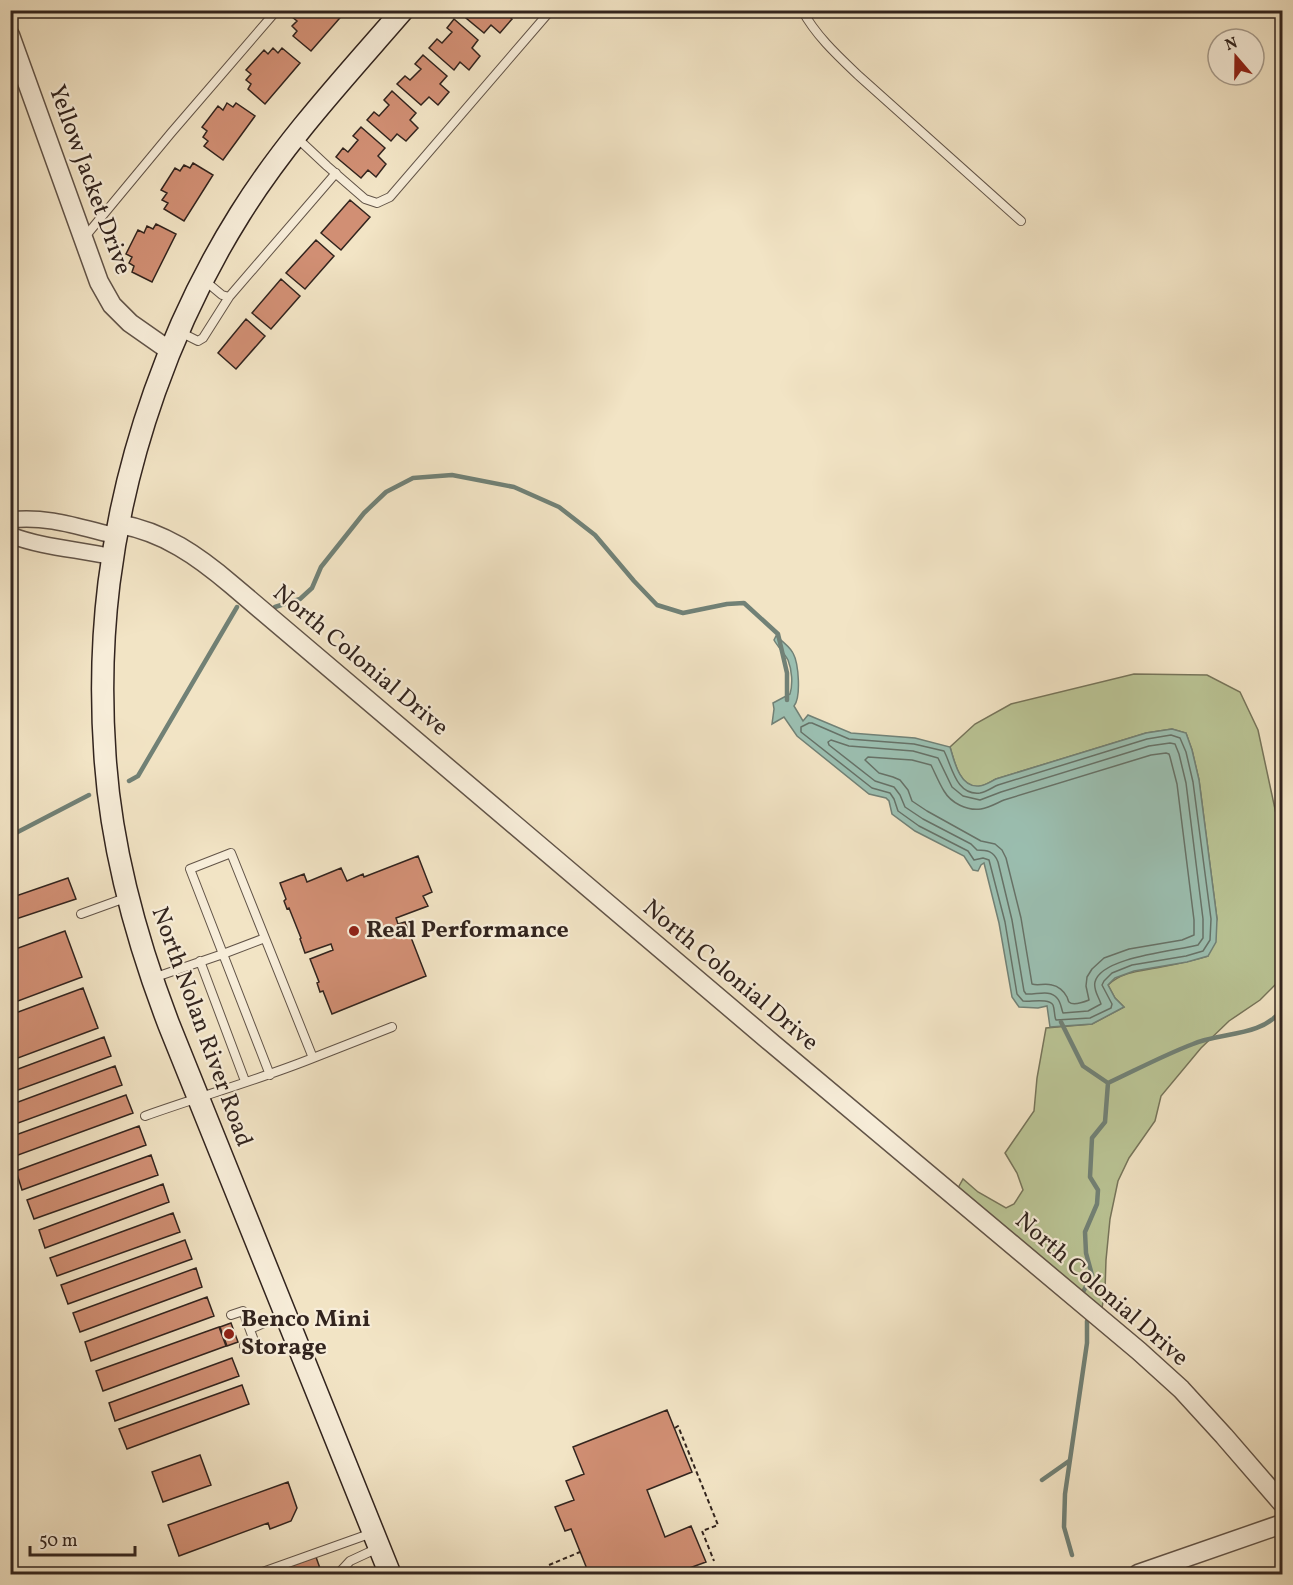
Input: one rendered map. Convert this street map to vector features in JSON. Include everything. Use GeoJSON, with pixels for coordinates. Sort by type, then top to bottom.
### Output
{"type":"FeatureCollection","features":[{"type":"Feature","properties":{"kind":"main road","name":"North Nolan River Road"},"geometry":{"type":"LineString","coordinates":[[390,1575],[151,978],[128,897],[114,827],[105,757],[103,699],[108,584],[118,530],[142,431],[178,331],[203,279],[239,215],[267,173],[295,136],[403,10]]}},
{"type":"Feature","properties":{"kind":"street","name":"Yellow Jacket Drive"},"geometry":{"type":"LineString","coordinates":[[10,35],[99,282],[112,305],[130,323],[170,351]]}},
{"type":"Feature","properties":{"kind":"street"},"geometry":{"type":"LineString","coordinates":[[10,520],[36,519],[118,530]]}},
{"type":"Feature","properties":{"kind":"street","name":"North Colonial Drive"},"geometry":{"type":"LineString","coordinates":[[118,530],[150,531],[196,556],[232,585],[1139,1351],[1181,1389],[1282,1503]]}},
{"type":"Feature","properties":{"kind":"street"},"geometry":{"type":"LineString","coordinates":[[10,535],[46,546],[113,558]]}},
{"type":"Feature","properties":{"kind":"street"},"geometry":{"type":"LineString","coordinates":[[1138,1575],[1282,1524]]}},
{"type":"Feature","properties":{"kind":"lane"},"geometry":{"type":"LineString","coordinates":[[83,240],[277,10]]}},
{"type":"Feature","properties":{"kind":"lane"},"geometry":{"type":"LineString","coordinates":[[295,136],[365,199],[377,203],[390,197],[551,10]]}},
{"type":"Feature","properties":{"kind":"lane"},"geometry":{"type":"LineString","coordinates":[[802,10],[810,24],[859,76],[1021,221]]}},
{"type":"Feature","properties":{"kind":"lane"},"geometry":{"type":"LineString","coordinates":[[178,331],[198,340],[203,338],[229,297],[336,173]]}},
{"type":"Feature","properties":{"kind":"lane"},"geometry":{"type":"LineString","coordinates":[[203,279],[222,295],[229,297]]}},
{"type":"Feature","properties":{"kind":"lane"},"geometry":{"type":"LineString","coordinates":[[270,1075],[190,869],[231,853],[312,1058]]}},
{"type":"Feature","properties":{"kind":"lane"},"geometry":{"type":"LineString","coordinates":[[81,914],[128,897]]}},
{"type":"Feature","properties":{"kind":"lane"},"geometry":{"type":"LineString","coordinates":[[151,978],[265,938]]}},
{"type":"Feature","properties":{"kind":"lane"},"geometry":{"type":"LineString","coordinates":[[200,961],[245,1081]]}},
{"type":"Feature","properties":{"kind":"lane"},"geometry":{"type":"LineString","coordinates":[[148,1115],[245,1081],[270,1075],[392,1027]]}},
{"type":"Feature","properties":{"kind":"lane"},"geometry":{"type":"LineString","coordinates":[[231,1315],[243,1311],[253,1338],[244,1346]]}},
{"type":"Feature","properties":{"kind":"lane"},"geometry":{"type":"LineString","coordinates":[[250,1329],[285,1314]]}},
{"type":"Feature","properties":{"kind":"lane"},"geometry":{"type":"LineString","coordinates":[[258,1575],[377,1540]]}},
{"type":"Feature","properties":{"kind":"lane"},"geometry":{"type":"LineString","coordinates":[[338,1575],[350,1561],[377,1540]]}},
{"type":"Feature","properties":{"kind":"path"},"geometry":{"type":"LineString","coordinates":[[675,1428],[678,1426],[718,1525],[702,1531],[714,1561]]}},
{"type":"Feature","properties":{"kind":"path"},"geometry":{"type":"LineString","coordinates":[[549,1565],[580,1552]]}},
{"type":"Feature","properties":{"kind":"shaded area"},"geometry":{"type":"Polygon","coordinates":[[[1134,674],[1207,675],[1240,692],[1258,730],[1278,823],[1282,859],[1282,953],[1276,984],[1260,1000],[1229,1021],[1201,1048],[1161,1096],[1155,1121],[1129,1158],[1118,1181],[1110,1219],[1102,1308],[958,1188],[963,1179],[978,1192],[1006,1208],[1014,1204],[1023,1190],[1017,1173],[1005,1153],[1034,1111],[1046,1028],[1092,1024],[1124,1007],[1115,998],[1108,985],[1120,977],[1133,972],[1208,956],[1217,919],[1199,780],[1192,750],[1186,733],[1172,729],[1146,733],[996,779],[977,787],[971,786],[962,777],[950,747],[975,724],[1011,704],[1134,674]]]}},
{"type":"Feature","properties":{"kind":"water"},"geometry":{"type":"Polygon","coordinates":[[[776,636],[790,648],[795,658],[798,672],[798,696],[794,706],[803,721],[808,715],[851,733],[915,738],[950,747],[958,771],[971,785],[982,786],[996,779],[1146,733],[1172,729],[1186,733],[1199,780],[1217,919],[1216,942],[1208,956],[1134,971],[1115,978],[1108,985],[1115,998],[1124,1007],[1092,1024],[1050,1027],[1047,1006],[1019,1007],[1012,997],[999,923],[984,863],[978,871],[973,870],[964,856],[915,831],[892,814],[886,798],[869,794],[797,736],[784,717],[772,724],[773,703],[790,694],[792,681],[786,657],[774,640],[776,636]]]}},
{"type":"Feature","properties":{"kind":"building"},"geometry":{"type":"Polygon","coordinates":[[[298,10],[346,11],[311,51],[293,36],[297,31],[292,26],[297,21],[292,17],[298,10]]]}},
{"type":"Feature","properties":{"kind":"building"},"geometry":{"type":"Polygon","coordinates":[[[462,10],[504,10],[503,12],[512,19],[500,33],[491,25],[484,33],[460,13],[462,10]]]}},
{"type":"Feature","properties":{"kind":"building"},"geometry":{"type":"Polygon","coordinates":[[[454,19],[478,40],[472,48],[480,56],[469,70],[460,62],[454,70],[429,48],[437,39],[442,43],[452,32],[447,28],[454,19]]]}},
{"type":"Feature","properties":{"kind":"building"},"geometry":{"type":"Polygon","coordinates":[[[273,48],[278,53],[282,48],[300,63],[265,104],[248,89],[251,84],[246,80],[251,74],[246,70],[264,50],[268,54],[273,48]]]}},
{"type":"Feature","properties":{"kind":"building"},"geometry":{"type":"Polygon","coordinates":[[[423,55],[447,76],[440,84],[449,92],[438,105],[429,97],[421,105],[397,84],[405,76],[410,80],[421,69],[415,64],[423,55]]]}},
{"type":"Feature","properties":{"kind":"building"},"geometry":{"type":"Polygon","coordinates":[[[392,91],[416,113],[410,120],[418,128],[406,141],[397,134],[391,141],[367,120],[374,112],[379,116],[389,105],[384,100],[392,91]]]}},
{"type":"Feature","properties":{"kind":"building"},"geometry":{"type":"Polygon","coordinates":[[[227,103],[233,107],[236,103],[255,116],[223,160],[204,146],[208,141],[203,137],[207,131],[202,127],[218,106],[223,110],[227,103]]]}},
{"type":"Feature","properties":{"kind":"building"},"geometry":{"type":"Polygon","coordinates":[[[361,127],[385,148],[378,156],[386,164],[376,177],[368,170],[361,178],[336,157],[343,148],[348,152],[358,140],[353,136],[361,127]]]}},
{"type":"Feature","properties":{"kind":"building"},"geometry":{"type":"Polygon","coordinates":[[[193,163],[213,175],[184,221],[164,209],[168,203],[162,200],[167,193],[161,190],[175,168],[180,171],[184,165],[190,168],[193,163]]]}},
{"type":"Feature","properties":{"kind":"building"},"geometry":{"type":"Polygon","coordinates":[[[350,200],[370,217],[341,250],[321,233],[350,200]]]}},
{"type":"Feature","properties":{"kind":"building"},"geometry":{"type":"Polygon","coordinates":[[[156,224],[176,234],[152,282],[132,272],[134,266],[129,263],[132,257],[126,254],[138,230],[144,233],[147,226],[153,229],[156,224]]]}},
{"type":"Feature","properties":{"kind":"building"},"geometry":{"type":"Polygon","coordinates":[[[316,240],[334,256],[305,289],[286,273],[316,240]]]}},
{"type":"Feature","properties":{"kind":"building"},"geometry":{"type":"Polygon","coordinates":[[[281,279],[300,296],[271,329],[252,313],[281,279]]]}},
{"type":"Feature","properties":{"kind":"building"},"geometry":{"type":"Polygon","coordinates":[[[246,319],[265,336],[236,369],[218,353],[246,319]]]}},
{"type":"Feature","properties":{"kind":"building","name":"Real Performance"},"geometry":{"type":"Polygon","coordinates":[[[418,856],[432,892],[423,896],[428,906],[396,918],[398,924],[405,922],[426,976],[332,1014],[323,991],[320,992],[317,983],[319,982],[310,959],[333,950],[331,944],[305,953],[289,908],[287,909],[284,901],[286,899],[280,883],[304,874],[307,882],[341,868],[347,881],[363,874],[364,877],[418,856]]]}},
{"type":"Feature","properties":{"kind":"building"},"geometry":{"type":"Polygon","coordinates":[[[68,878],[76,899],[10,921],[10,898],[68,878]]]}},
{"type":"Feature","properties":{"kind":"building"},"geometry":{"type":"Polygon","coordinates":[[[65,931],[82,977],[10,1004],[10,951],[65,931]]]}},
{"type":"Feature","properties":{"kind":"building"},"geometry":{"type":"Polygon","coordinates":[[[83,988],[98,1028],[10,1061],[10,1015],[83,988]]]}},
{"type":"Feature","properties":{"kind":"building"},"geometry":{"type":"Polygon","coordinates":[[[104,1037],[111,1056],[10,1093],[10,1072],[104,1037]]]}},
{"type":"Feature","properties":{"kind":"building"},"geometry":{"type":"Polygon","coordinates":[[[115,1066],[122,1085],[10,1126],[10,1105],[115,1066]]]}},
{"type":"Feature","properties":{"kind":"building"},"geometry":{"type":"Polygon","coordinates":[[[126,1095],[133,1113],[10,1158],[10,1137],[126,1095]]]}},
{"type":"Feature","properties":{"kind":"building"},"geometry":{"type":"Polygon","coordinates":[[[139,1126],[146,1145],[22,1190],[16,1171],[139,1126]]]}},
{"type":"Feature","properties":{"kind":"building"},"geometry":{"type":"Polygon","coordinates":[[[151,1155],[158,1175],[34,1219],[27,1200],[151,1155]]]}},
{"type":"Feature","properties":{"kind":"building"},"geometry":{"type":"Polygon","coordinates":[[[163,1184],[169,1202],[45,1248],[39,1230],[163,1184]]]}},
{"type":"Feature","properties":{"kind":"building"},"geometry":{"type":"Polygon","coordinates":[[[173,1213],[180,1232],[57,1276],[50,1258],[173,1213]]]}},
{"type":"Feature","properties":{"kind":"building"},"geometry":{"type":"Polygon","coordinates":[[[185,1240],[192,1259],[68,1304],[61,1285],[185,1240]]]}},
{"type":"Feature","properties":{"kind":"building"},"geometry":{"type":"Polygon","coordinates":[[[196,1268],[202,1287],[80,1332],[73,1313],[196,1268]]]}},
{"type":"Feature","properties":{"kind":"building"},"geometry":{"type":"Polygon","coordinates":[[[207,1297],[214,1316],[91,1361],[85,1342],[207,1297]]]}},
{"type":"Feature","properties":{"kind":"building","name":"Benco Mini Storage"},"geometry":{"type":"Polygon","coordinates":[[[231,1323],[238,1342],[227,1346],[220,1327],[231,1323]]]}},
{"type":"Feature","properties":{"kind":"building"},"geometry":{"type":"Polygon","coordinates":[[[219,1327],[226,1346],[103,1391],[96,1371],[219,1327]]]}},
{"type":"Feature","properties":{"kind":"building"},"geometry":{"type":"Polygon","coordinates":[[[232,1358],[239,1376],[115,1421],[109,1403],[232,1358]]]}},
{"type":"Feature","properties":{"kind":"building"},"geometry":{"type":"Polygon","coordinates":[[[242,1385],[249,1404],[127,1449],[119,1429],[242,1385]]]}},
{"type":"Feature","properties":{"kind":"building"},"geometry":{"type":"Polygon","coordinates":[[[667,1410],[692,1472],[647,1490],[665,1537],[691,1526],[706,1562],[673,1574],[589,1574],[571,1529],[565,1531],[555,1507],[574,1500],[566,1481],[584,1474],[573,1447],[667,1410]]]}},
{"type":"Feature","properties":{"kind":"building"},"geometry":{"type":"Polygon","coordinates":[[[200,1455],[211,1485],[163,1502],[152,1472],[200,1455]]]}},
{"type":"Feature","properties":{"kind":"building"},"geometry":{"type":"Polygon","coordinates":[[[288,1482],[297,1508],[291,1521],[270,1529],[268,1523],[179,1556],[168,1525],[288,1482]]]}},
{"type":"Feature","properties":{"kind":"building"},"geometry":{"type":"Polygon","coordinates":[[[316,1557],[322,1574],[268,1574],[316,1557]]]}},
{"type":"Feature","properties":{"kind":"waterway"},"geometry":{"type":"LineString","coordinates":[[275,607],[300,599],[312,588],[321,567],[364,513],[386,492],[413,478],[452,475],[514,487],[559,507],[595,535],[657,605],[683,613],[744,603],[778,634],[787,673],[787,700]]}},
{"type":"Feature","properties":{"kind":"waterway"},"geometry":{"type":"LineString","coordinates":[[129,781],[138,776],[237,607]]}},
{"type":"Feature","properties":{"kind":"waterway"},"geometry":{"type":"LineString","coordinates":[[1282,788],[1282,803]]}},
{"type":"Feature","properties":{"kind":"waterway"},"geometry":{"type":"LineString","coordinates":[[10,836],[89,795]]}},
{"type":"Feature","properties":{"kind":"waterway"},"geometry":{"type":"LineString","coordinates":[[1083,1292],[1092,1275],[1086,1253],[1085,1232],[1097,1204],[1098,1190],[1090,1177],[1092,1138],[1105,1122],[1108,1083],[1193,1044],[1241,1033],[1263,1025],[1282,1010]]}},
{"type":"Feature","properties":{"kind":"waterway"},"geometry":{"type":"LineString","coordinates":[[1061,1022],[1083,1066],[1108,1083]]}},
{"type":"Feature","properties":{"kind":"waterway"},"geometry":{"type":"LineString","coordinates":[[1072,1555],[1064,1527],[1065,1494],[1087,1343],[1087,1321]]}},
{"type":"Feature","properties":{"kind":"waterway"},"geometry":{"type":"LineString","coordinates":[[1042,1480],[1069,1461]]}},
{"type":"Feature","properties":{"kind":"place","name":"Real Performance"},"geometry":{"type":"Point","coordinates":[354,931]}},
{"type":"Feature","properties":{"kind":"place","name":"Benco Mini Storage"},"geometry":{"type":"Point","coordinates":[229,1334]}}]}
